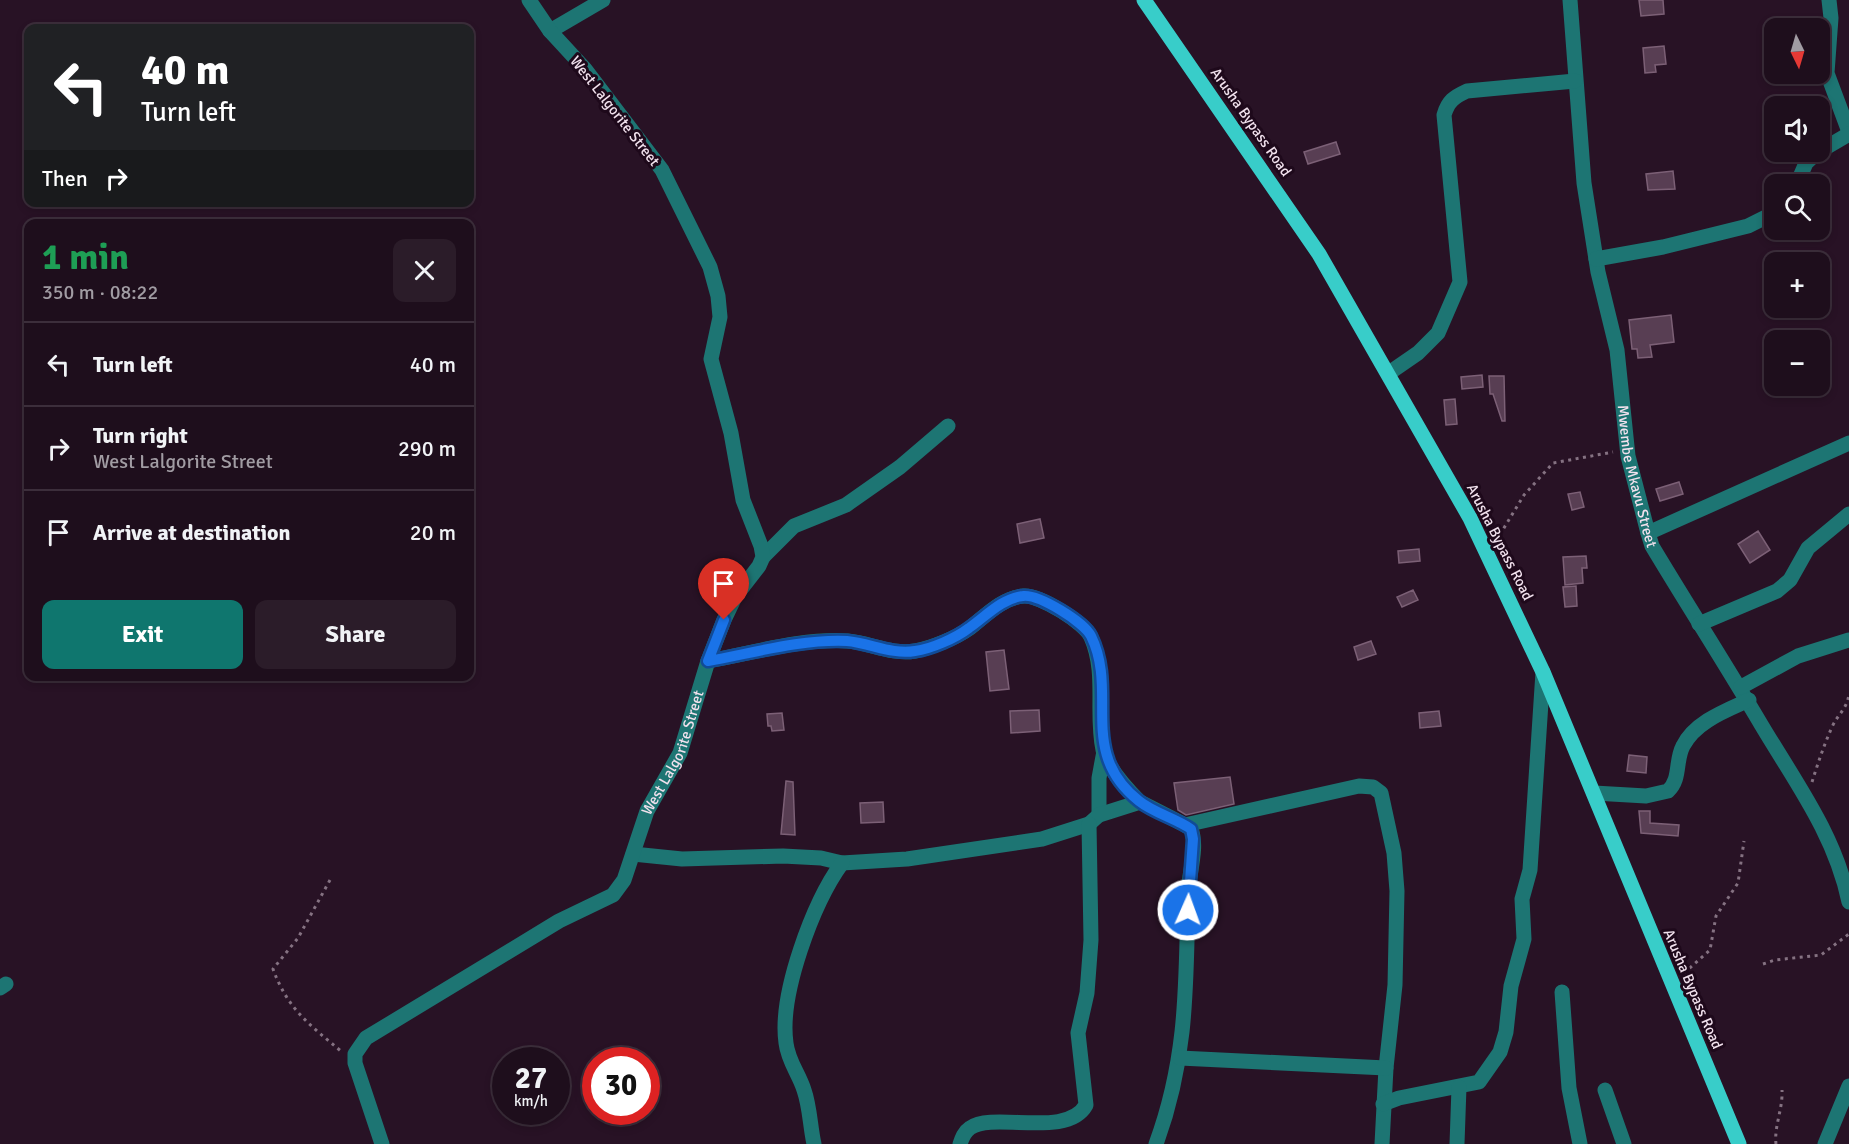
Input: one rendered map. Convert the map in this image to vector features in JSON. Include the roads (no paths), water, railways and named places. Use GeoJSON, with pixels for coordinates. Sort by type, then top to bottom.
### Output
{"type":"FeatureCollection","features":[{"type":"Feature","properties":{"kind":"main road","name":"Arusha Bypass Road"},"geometry":{"type":"LineString","coordinates":[[1144,0],[1319,254],[1389,373],[1489,553],[1543,672],[1673,990],[1739,1144]]}},
{"type":"Feature","properties":{"kind":"street","name":"West Lalgorite Street"},"geometry":{"type":"LineString","coordinates":[[382,1144],[359,1080],[355,1054],[366,1038],[559,921],[614,895],[624,880],[647,811],[680,753],[708,661],[735,597],[759,566],[763,557],[743,500],[731,433],[711,359],[720,317],[711,267],[662,171],[621,115],[550,31],[529,0]]}},
{"type":"Feature","properties":{"kind":"street"},"geometry":{"type":"LineString","coordinates":[[550,31],[603,0]]}},
{"type":"Feature","properties":{"kind":"street","name":"Mwembe Mkavu Street"},"geometry":{"type":"LineString","coordinates":[[1570,0],[1584,183],[1596,259],[1617,350],[1627,450],[1648,533],[1699,624],[1745,694],[1831,843],[1843,858],[1849,902]]}},
{"type":"Feature","properties":{"kind":"street"},"geometry":{"type":"LineString","coordinates":[[1829,0],[1831,18],[1827,73],[1849,133],[1830,144]]}},
{"type":"Feature","properties":{"kind":"street"},"geometry":{"type":"LineString","coordinates":[[1389,373],[1418,353],[1438,333],[1460,282],[1444,115],[1447,105],[1453,98],[1467,91],[1575,81]]}},
{"type":"Feature","properties":{"kind":"street"},"geometry":{"type":"LineString","coordinates":[[1596,259],[1663,247],[1748,226],[1764,218]]}},
{"type":"Feature","properties":{"kind":"street"},"geometry":{"type":"LineString","coordinates":[[763,557],[794,526],[846,505],[900,466],[948,426]]}},
{"type":"Feature","properties":{"kind":"street"},"geometry":{"type":"LineString","coordinates":[[1648,533],[1849,443]]}},
{"type":"Feature","properties":{"kind":"street"},"geometry":{"type":"LineString","coordinates":[[1699,624],[1777,591],[1790,580],[1808,548],[1849,514]]}},
{"type":"Feature","properties":{"kind":"street"},"geometry":{"type":"LineString","coordinates":[[708,661],[803,644],[847,641],[885,650],[913,652],[967,630],[1007,601],[1022,596],[1037,597],[1083,626],[1090,634],[1100,677],[1104,751],[1094,819],[1087,993],[1078,1033],[1086,1105],[1076,1114],[1049,1123],[979,1124],[966,1131],[960,1144]]}},
{"type":"Feature","properties":{"kind":"street"},"geometry":{"type":"LineString","coordinates":[[1594,793],[1646,796],[1668,791],[1677,777],[1682,747],[1717,714],[1798,656],[1849,640]]}},
{"type":"Feature","properties":{"kind":"street"},"geometry":{"type":"LineString","coordinates":[[1383,1104],[1399,1098],[1479,1082],[1500,1052],[1506,1032],[1511,986],[1524,939],[1522,899],[1530,870],[1543,672]]}},
{"type":"Feature","properties":{"kind":"street"},"geometry":{"type":"LineString","coordinates":[[1104,751],[1123,783],[1140,802],[1191,829],[1193,839],[1188,889],[1187,994],[1180,1058],[1176,1082],[1156,1144]]}},
{"type":"Feature","properties":{"kind":"street"},"geometry":{"type":"LineString","coordinates":[[1185,825],[1359,786],[1373,788],[1381,794],[1394,853],[1397,891],[1395,994],[1386,1068],[1382,1144]]}},
{"type":"Feature","properties":{"kind":"street"},"geometry":{"type":"LineString","coordinates":[[633,854],[682,859],[783,856],[821,858],[842,863],[907,859],[1027,842],[1140,802]]}},
{"type":"Feature","properties":{"kind":"street"},"geometry":{"type":"LineString","coordinates":[[814,1144],[804,1089],[790,1060],[786,1044],[786,1009],[808,928],[822,893],[842,863]]}},
{"type":"Feature","properties":{"kind":"street"},"geometry":{"type":"LineString","coordinates":[[1562,992],[1569,1088],[1580,1144]]}},
{"type":"Feature","properties":{"kind":"street"},"geometry":{"type":"LineString","coordinates":[[1180,1058],[1386,1068]]}},
{"type":"Feature","properties":{"kind":"street"},"geometry":{"type":"LineString","coordinates":[[1825,1144],[1849,1086]]}},
{"type":"Feature","properties":{"kind":"street"},"geometry":{"type":"LineString","coordinates":[[1457,1144],[1459,1087]]}},
{"type":"Feature","properties":{"kind":"street"},"geometry":{"type":"LineString","coordinates":[[1605,1090],[1624,1144]]}}]}
